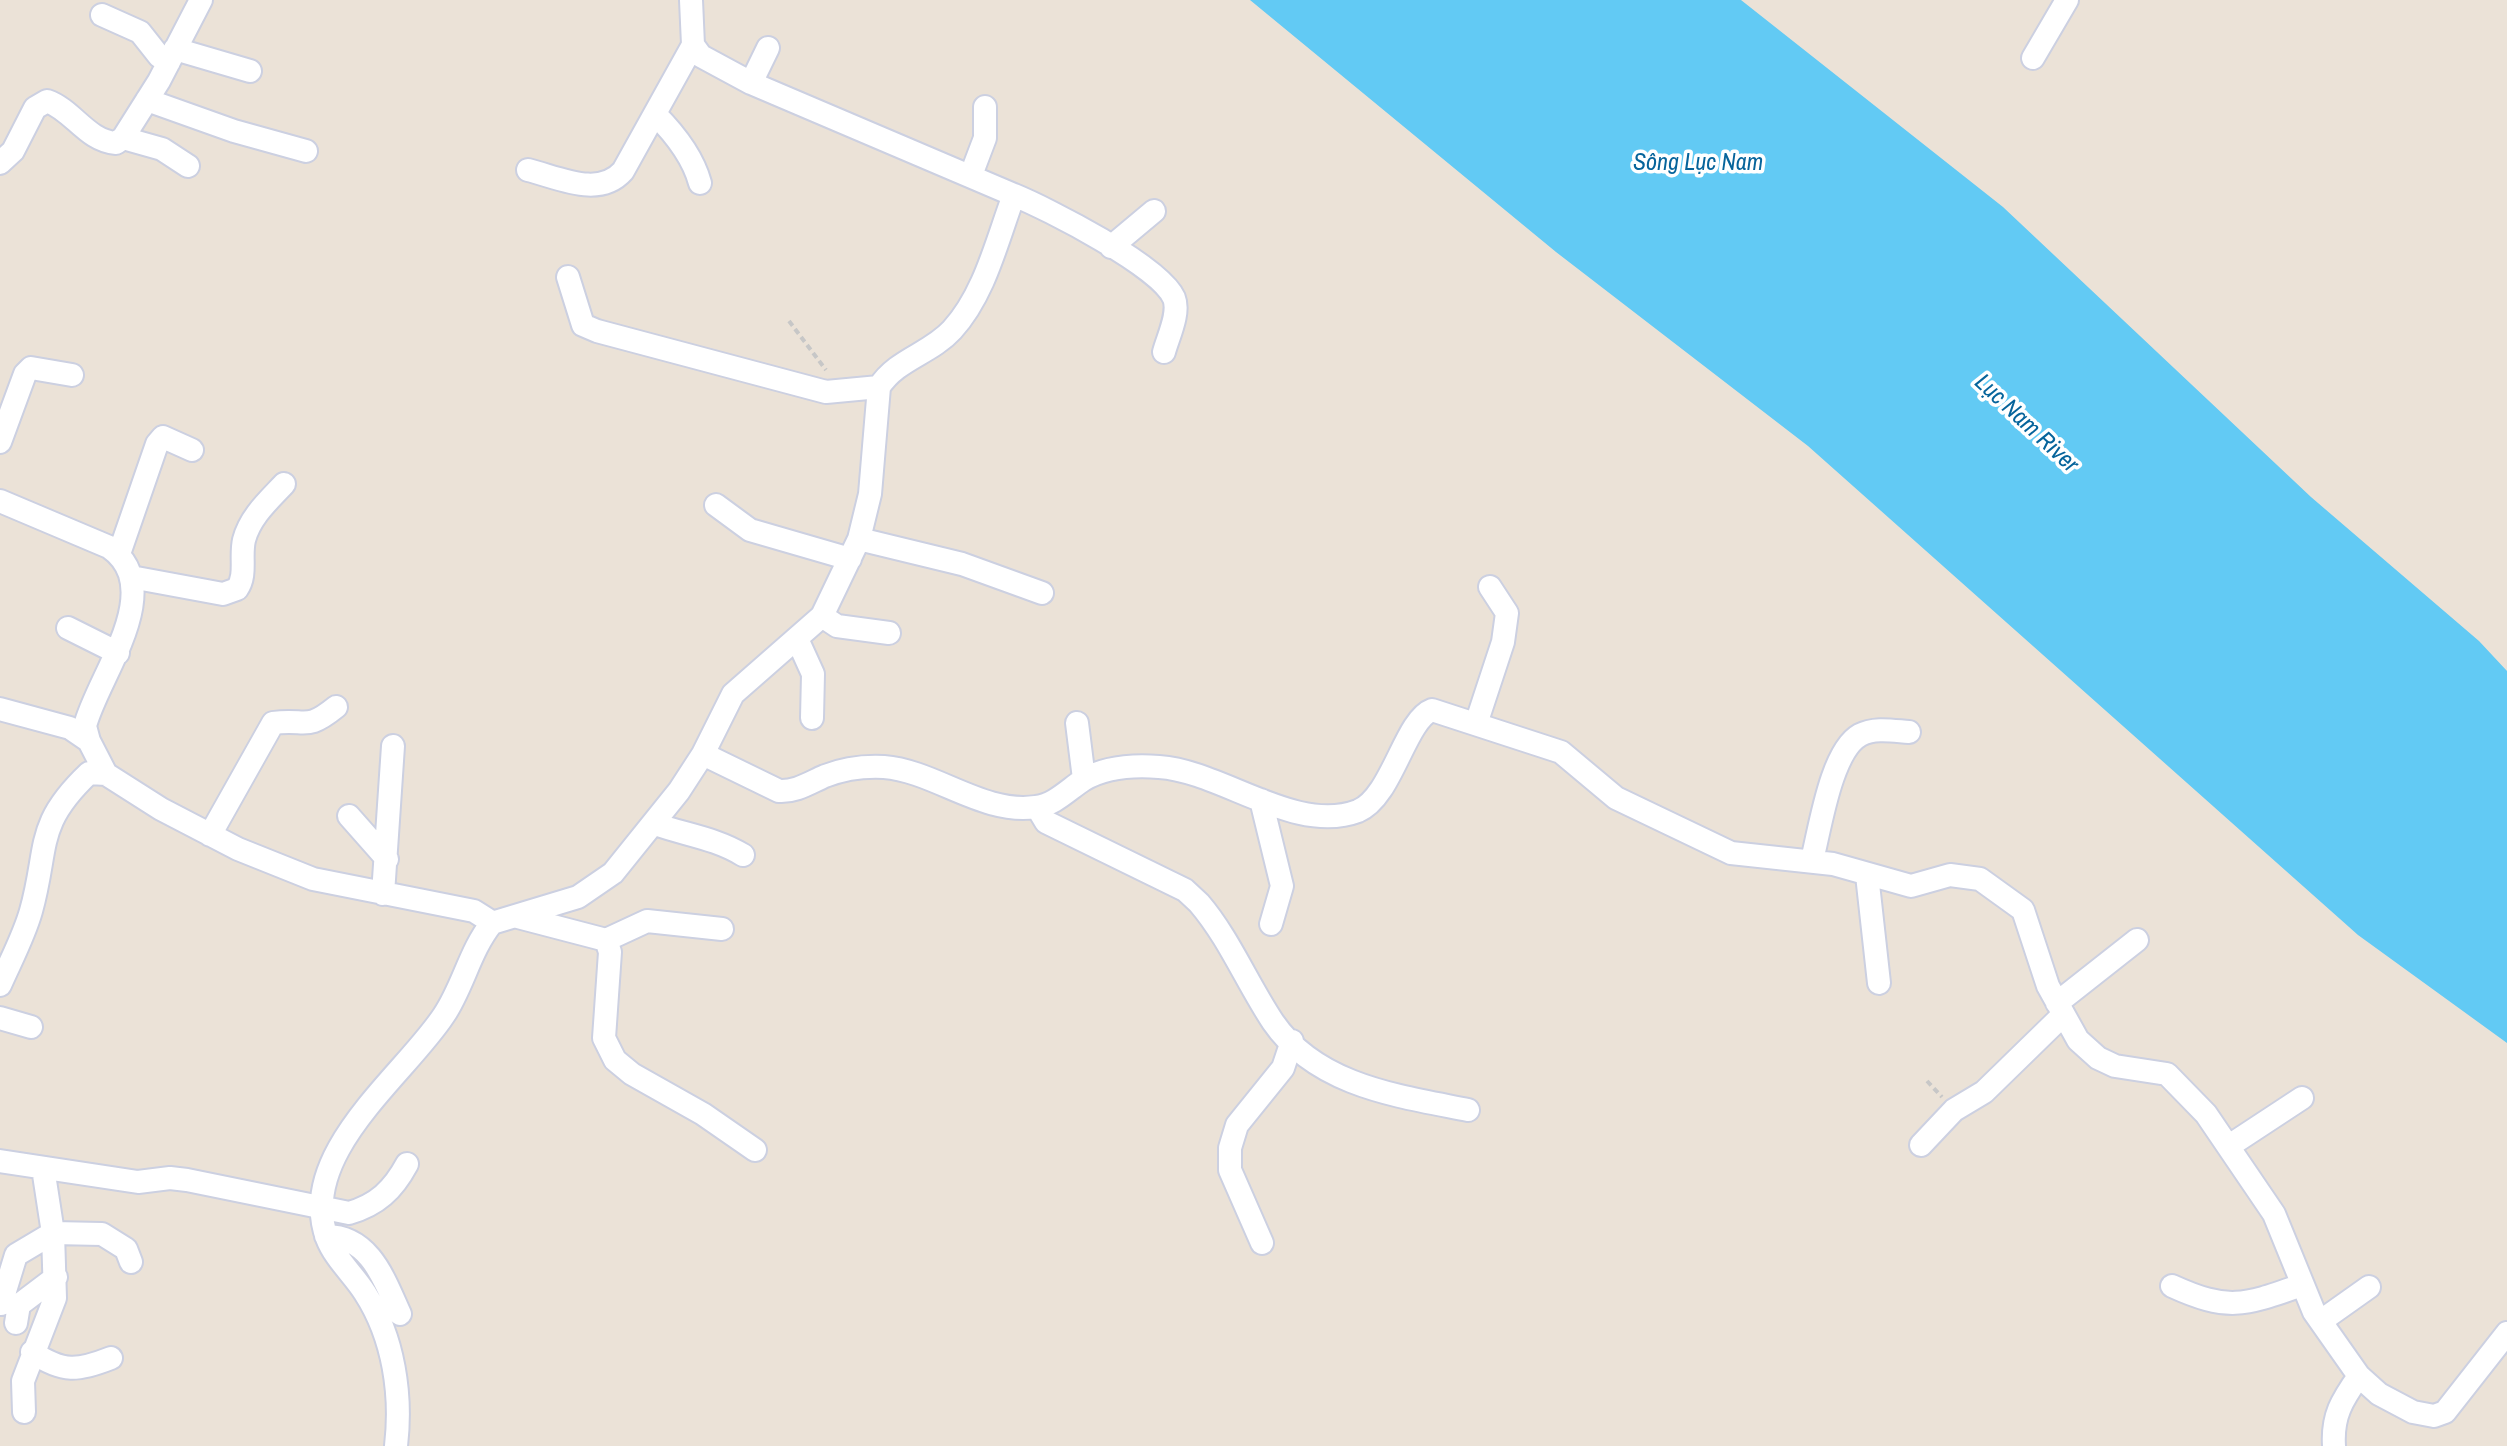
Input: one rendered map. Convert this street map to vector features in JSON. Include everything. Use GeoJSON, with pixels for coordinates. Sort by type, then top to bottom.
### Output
{"type":"FeatureCollection","features":[{"type":"Feature","properties":{"kind":"street"},"geometry":{"type":"LineString","coordinates":[[0,163],[13,151],[35,108],[47,101],[59,105],[105,142],[116,143],[123,138],[201,0]]}},
{"type":"Feature","properties":{"kind":"street"},"geometry":{"type":"LineString","coordinates":[[528,170],[598,187],[613,183],[623,171],[693,45],[691,0]]}},
{"type":"Feature","properties":{"kind":"street"},"geometry":{"type":"LineString","coordinates":[[2033,58],[2067,0]]}},
{"type":"Feature","properties":{"kind":"street"},"geometry":{"type":"LineString","coordinates":[[102,15],[140,32],[159,56],[172,55],[250,71]]}},
{"type":"Feature","properties":{"kind":"street"},"geometry":{"type":"LineString","coordinates":[[693,45],[701,56],[751,83],[1048,209],[1111,247],[1156,277],[1173,297],[1176,308],[1164,352]]}},
{"type":"Feature","properties":{"kind":"street"},"geometry":{"type":"LineString","coordinates":[[751,83],[768,48]]}},
{"type":"Feature","properties":{"kind":"street"},"geometry":{"type":"LineString","coordinates":[[147,100],[234,131],[306,151]]}},
{"type":"Feature","properties":{"kind":"street"},"geometry":{"type":"LineString","coordinates":[[971,175],[985,138],[985,107]]}},
{"type":"Feature","properties":{"kind":"street"},"geometry":{"type":"LineString","coordinates":[[655,114],[671,130],[696,168],[700,183]]}},
{"type":"Feature","properties":{"kind":"street"},"geometry":{"type":"LineString","coordinates":[[123,138],[162,149],[188,166]]}},
{"type":"Feature","properties":{"kind":"street"},"geometry":{"type":"LineString","coordinates":[[0,985],[31,909],[39,857],[53,815],[89,773],[106,774],[161,809],[284,870],[383,894],[474,911],[493,923],[578,897],[613,873],[655,824],[703,754],[733,694],[798,641],[822,616],[855,549],[870,494],[879,387],[905,360],[938,343],[953,329],[977,295],[1014,195]]}},
{"type":"Feature","properties":{"kind":"street"},"geometry":{"type":"LineString","coordinates":[[1111,247],[1154,211]]}},
{"type":"Feature","properties":{"kind":"street"},"geometry":{"type":"LineString","coordinates":[[568,277],[583,325],[597,331],[740,368],[789,385],[837,392],[879,387]]}},
{"type":"Feature","properties":{"kind":"street"},"geometry":{"type":"LineString","coordinates":[[0,442],[25,374],[31,368],[72,375]]}},
{"type":"Feature","properties":{"kind":"street"},"geometry":{"type":"LineString","coordinates":[[119,554],[157,444],[163,437],[192,450]]}},
{"type":"Feature","properties":{"kind":"street"},"geometry":{"type":"LineString","coordinates":[[131,577],[223,594],[237,589],[242,579],[244,542],[249,529],[256,514],[284,484]]}},
{"type":"Feature","properties":{"kind":"street"},"geometry":{"type":"LineString","coordinates":[[0,501],[119,554],[131,577],[131,607],[118,653],[85,726],[106,774]]}},
{"type":"Feature","properties":{"kind":"street"},"geometry":{"type":"LineString","coordinates":[[716,505],[750,530],[962,564],[1042,593]]}},
{"type":"Feature","properties":{"kind":"street"},"geometry":{"type":"LineString","coordinates":[[1476,724],[1503,642],[1507,613],[1490,587]]}},
{"type":"Feature","properties":{"kind":"street"},"geometry":{"type":"LineString","coordinates":[[822,616],[837,626],[889,633]]}},
{"type":"Feature","properties":{"kind":"street"},"geometry":{"type":"LineString","coordinates":[[68,628],[118,653]]}},
{"type":"Feature","properties":{"kind":"street"},"geometry":{"type":"LineString","coordinates":[[798,641],[813,674],[812,718]]}},
{"type":"Feature","properties":{"kind":"street"},"geometry":{"type":"LineString","coordinates":[[210,835],[273,723],[306,725],[318,722],[336,707]]}},
{"type":"Feature","properties":{"kind":"street"},"geometry":{"type":"LineString","coordinates":[[0,709],[70,728],[89,741]]}},
{"type":"Feature","properties":{"kind":"street"},"geometry":{"type":"LineString","coordinates":[[703,754],[779,791],[791,792],[848,769],[880,767],[903,769],[984,800],[1037,807],[1061,796],[1084,779],[1122,768],[1162,767],[1212,779],[1261,800],[1310,814],[1336,815],[1359,810],[1374,799],[1426,712],[1445,712],[1561,752],[1616,798],[1731,853],[1812,860],[1911,886],[1950,875],[1980,879],[2023,910],[2035,953],[2060,1009],[2078,1040],[2098,1058],[2115,1066],[2167,1074],[2206,1114],[2274,1214],[2302,1285],[2321,1321],[2359,1376],[2379,1394],[2413,1412],[2434,1416],[2445,1412],[2507,1333]]}},
{"type":"Feature","properties":{"kind":"street"},"geometry":{"type":"LineString","coordinates":[[1077,723],[1084,779]]}},
{"type":"Feature","properties":{"kind":"street"},"geometry":{"type":"LineString","coordinates":[[1812,860],[1831,785],[1852,741],[1863,733],[1879,730],[1909,732]]}},
{"type":"Feature","properties":{"kind":"street"},"geometry":{"type":"LineString","coordinates":[[383,894],[393,746]]}},
{"type":"Feature","properties":{"kind":"street"},"geometry":{"type":"LineString","coordinates":[[1261,800],[1282,886],[1271,924]]}},
{"type":"Feature","properties":{"kind":"street"},"geometry":{"type":"LineString","coordinates":[[1037,807],[1046,822],[1185,890],[1199,903],[1275,1025],[1308,1057],[1334,1074],[1375,1092],[1468,1110]]}},
{"type":"Feature","properties":{"kind":"street"},"geometry":{"type":"LineString","coordinates":[[349,816],[387,859]]}},
{"type":"Feature","properties":{"kind":"street"},"geometry":{"type":"LineString","coordinates":[[655,824],[686,835],[711,837],[743,855]]}},
{"type":"Feature","properties":{"kind":"street"},"geometry":{"type":"LineString","coordinates":[[1867,875],[1879,983]]}},
{"type":"Feature","properties":{"kind":"street"},"geometry":{"type":"LineString","coordinates":[[517,917],[606,940],[647,921],[722,929]]}},
{"type":"Feature","properties":{"kind":"street"},"geometry":{"type":"LineString","coordinates":[[396,1446],[399,1406],[394,1366],[368,1297],[326,1236],[324,1209],[328,1174],[343,1143],[378,1092],[445,1014],[493,923]]}},
{"type":"Feature","properties":{"kind":"street"},"geometry":{"type":"LineString","coordinates":[[606,940],[610,952],[604,1038],[607,1050],[632,1074],[703,1114],[755,1150]]}},
{"type":"Feature","properties":{"kind":"street"},"geometry":{"type":"LineString","coordinates":[[1921,1145],[1954,1110],[1984,1092],[2060,1009],[2137,940]]}},
{"type":"Feature","properties":{"kind":"street"},"geometry":{"type":"LineString","coordinates":[[0,1018],[31,1027]]}},
{"type":"Feature","properties":{"kind":"street"},"geometry":{"type":"LineString","coordinates":[[1262,1243],[1230,1170],[1230,1148],[1237,1125],[1283,1068],[1292,1041]]}},
{"type":"Feature","properties":{"kind":"street"},"geometry":{"type":"LineString","coordinates":[[2229,1146],[2302,1098]]}},
{"type":"Feature","properties":{"kind":"street"},"geometry":{"type":"LineString","coordinates":[[0,1161],[138,1182],[170,1178],[187,1180],[349,1213],[368,1207],[396,1184],[407,1164]]}},
{"type":"Feature","properties":{"kind":"street"},"geometry":{"type":"LineString","coordinates":[[24,1412],[23,1381],[32,1352],[49,1320],[56,1277],[43,1168]]}},
{"type":"Feature","properties":{"kind":"street"},"geometry":{"type":"LineString","coordinates":[[1,1304],[16,1255],[53,1233],[102,1234],[126,1249],[131,1262]]}},
{"type":"Feature","properties":{"kind":"street"},"geometry":{"type":"LineString","coordinates":[[326,1236],[343,1236],[363,1247],[383,1277],[400,1314]]}},
{"type":"Feature","properties":{"kind":"street"},"geometry":{"type":"LineString","coordinates":[[16,1323],[19,1305],[56,1277]]}},
{"type":"Feature","properties":{"kind":"street"},"geometry":{"type":"LineString","coordinates":[[2172,1286],[2205,1301],[2227,1305],[2258,1300],[2302,1285]]}},
{"type":"Feature","properties":{"kind":"street"},"geometry":{"type":"LineString","coordinates":[[2321,1321],[2369,1287]]}},
{"type":"Feature","properties":{"kind":"street"},"geometry":{"type":"LineString","coordinates":[[32,1352],[62,1367],[82,1370],[111,1358]]}},
{"type":"Feature","properties":{"kind":"street"},"geometry":{"type":"LineString","coordinates":[[2334,1446],[2332,1426],[2339,1404],[2359,1376]]}},
{"type":"Feature","properties":{"kind":"path"},"geometry":{"type":"LineString","coordinates":[[789,321],[829,374],[837,392]]}},
{"type":"Feature","properties":{"kind":"water","name":"Sông Lục Nam"},"geometry":{"type":"Polygon","coordinates":[[[1250,0],[1741,0],[2003,207],[2311,497],[2479,641],[2507,671],[2507,1043],[2358,935],[1808,446],[1556,252],[1250,0]]]}},
{"type":"Feature","properties":{"kind":"water label","name":"Lục Nam River"},"geometry":{"type":"Point","coordinates":[2026,424]}}]}
